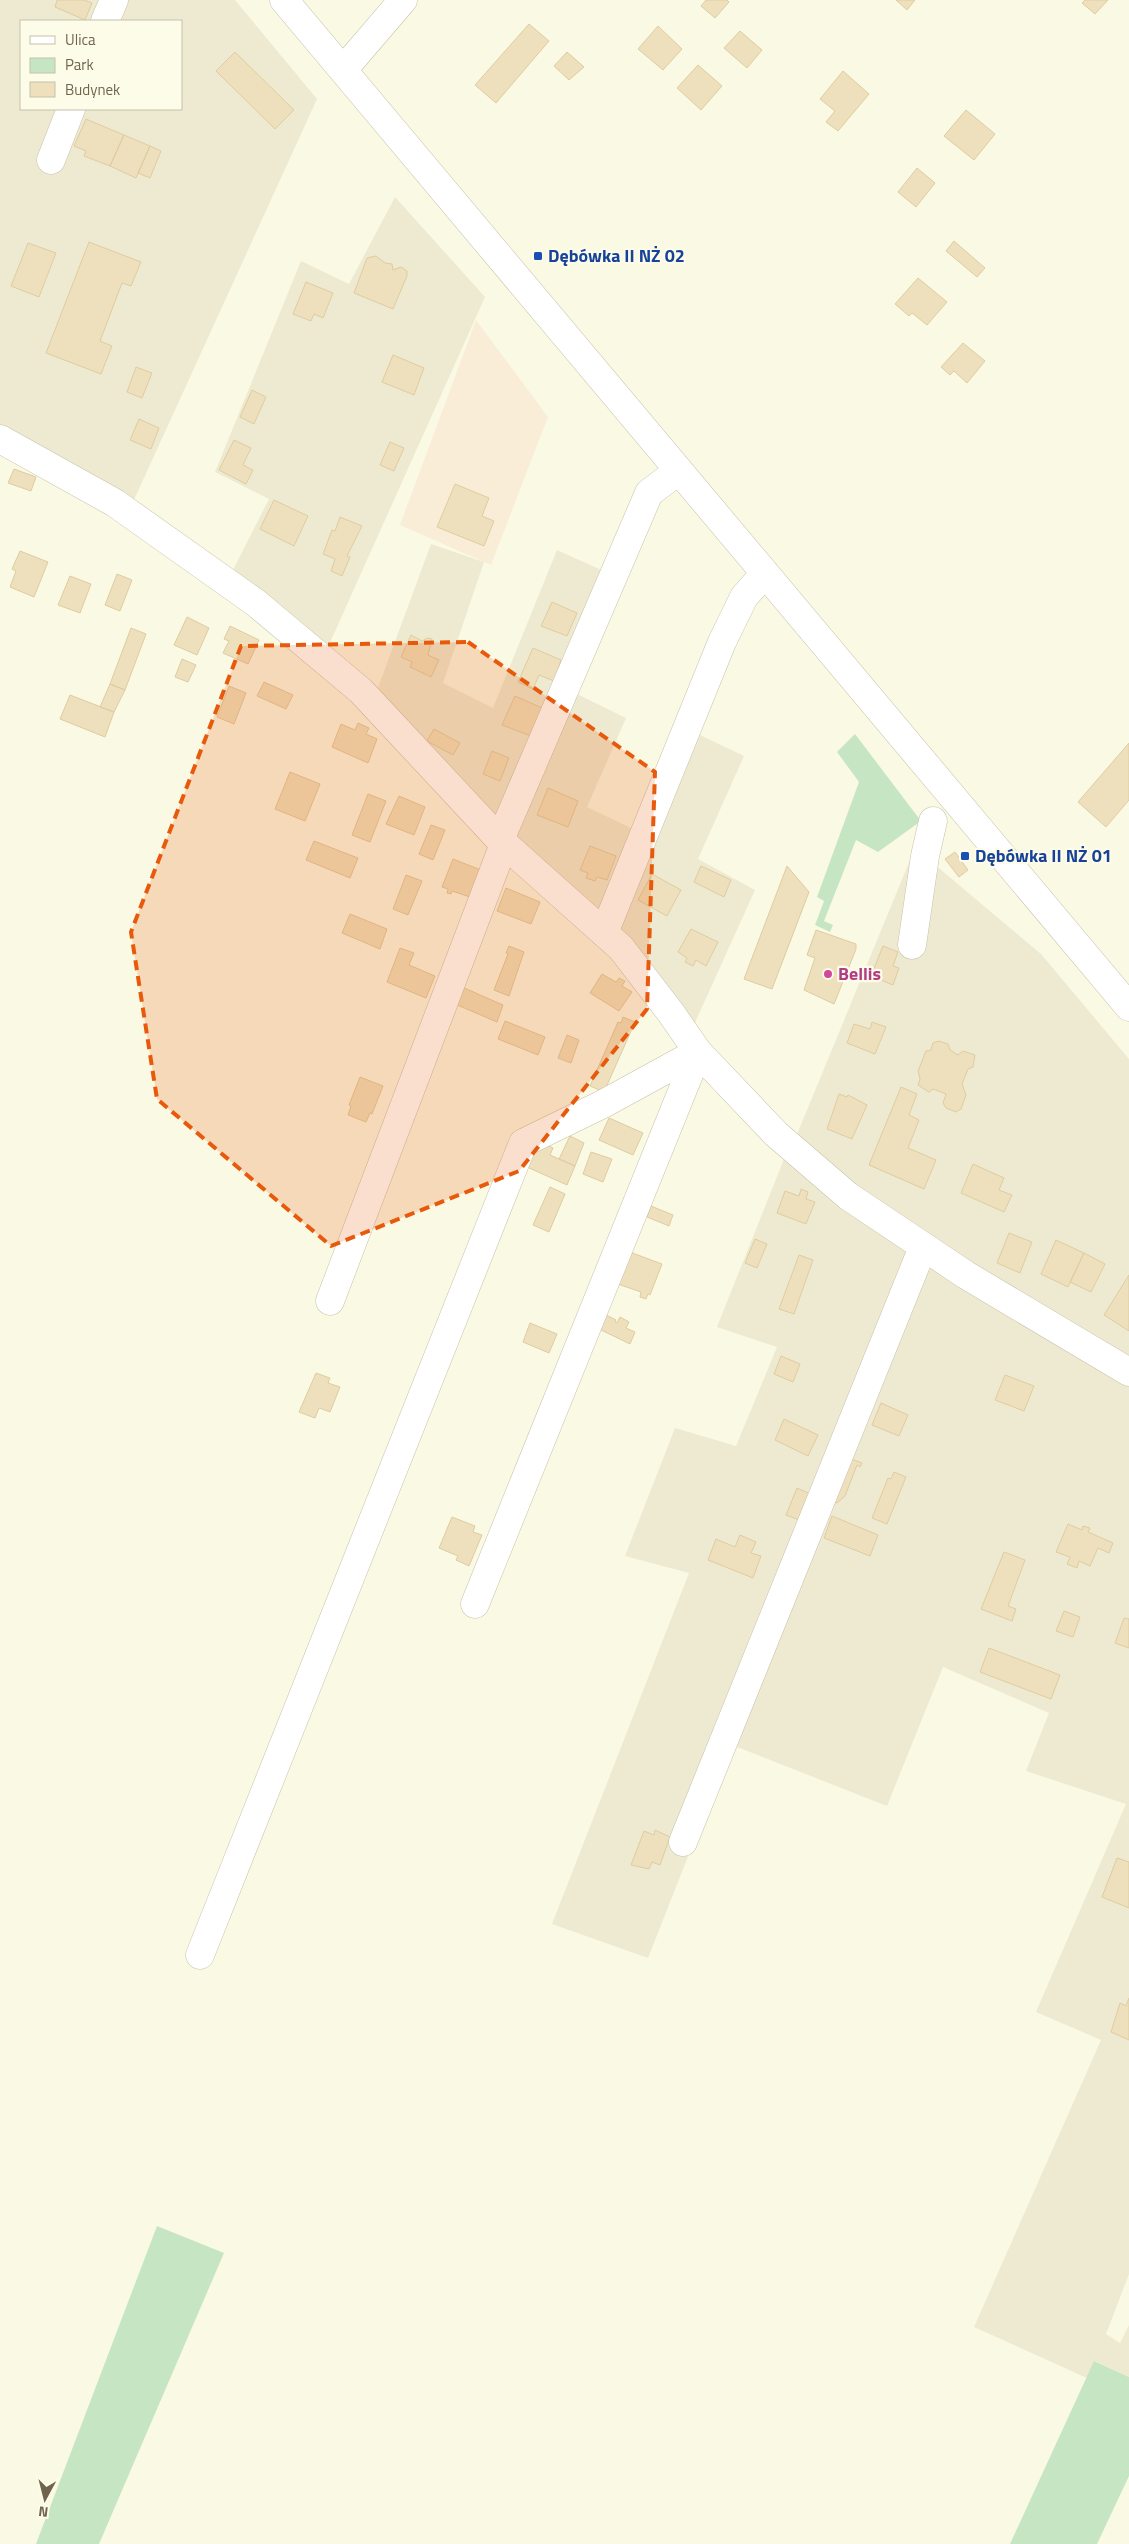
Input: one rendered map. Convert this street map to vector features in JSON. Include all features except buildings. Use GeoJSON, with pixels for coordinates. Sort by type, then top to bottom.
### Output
{"type":"FeatureCollection","features":[{"type":"Feature","properties":{"kind":"street"},"geometry":{"type":"LineString","coordinates":[[105,20],[114,0]]}},
{"type":"Feature","properties":{"kind":"street"},"geometry":{"type":"LineString","coordinates":[[284,0],[1129,1007]]}},
{"type":"Feature","properties":{"kind":"street"},"geometry":{"type":"LineString","coordinates":[[343,70],[403,0]]}},
{"type":"Feature","properties":{"kind":"street"},"geometry":{"type":"LineString","coordinates":[[52,160],[71,110]]}},
{"type":"Feature","properties":{"kind":"street"},"geometry":{"type":"LineString","coordinates":[[0,439],[116,504],[256,603],[361,691],[502,842],[621,948],[671,1013],[698,1052],[776,1134],[848,1196],[923,1247],[1034,1318],[1129,1372]]}},
{"type":"Feature","properties":{"kind":"street"},"geometry":{"type":"LineString","coordinates":[[330,1302],[502,842],[649,493],[678,470]]}},
{"type":"Feature","properties":{"kind":"street"},"geometry":{"type":"LineString","coordinates":[[604,933],[722,642],[744,597],[765,573]]}},
{"type":"Feature","properties":{"kind":"street"},"geometry":{"type":"LineString","coordinates":[[912,945],[925,856],[933,820]]}},
{"type":"Feature","properties":{"kind":"street"},"geometry":{"type":"LineString","coordinates":[[475,1604],[698,1052]]}},
{"type":"Feature","properties":{"kind":"street"},"geometry":{"type":"LineString","coordinates":[[200,1955],[523,1143],[603,1104],[698,1052]]}},
{"type":"Feature","properties":{"kind":"street"},"geometry":{"type":"LineString","coordinates":[[683,1842],[923,1247]]}},
{"type":"Feature","properties":{"kind":"highlighted area"},"geometry":{"type":"Polygon","coordinates":[[[468,642],[655,772],[647,1009],[519,1171],[331,1246],[157,1099],[131,932],[241,646],[468,642]]]}},
{"type":"Feature","properties":{"kind":"shaded area"},"geometry":{"type":"Polygon","coordinates":[[[0,0],[235,0],[317,99],[133,502],[0,426],[0,0]]]}},
{"type":"Feature","properties":{"kind":"shaded area"},"geometry":{"type":"Polygon","coordinates":[[[395,197],[485,297],[328,647],[231,574],[269,499],[215,472],[301,261],[349,284],[395,197]]]}},
{"type":"Feature","properties":{"kind":"shaded area"},"geometry":{"type":"Polygon","coordinates":[[[476,320],[548,417],[491,565],[400,525],[476,320]]]}},
{"type":"Feature","properties":{"kind":"shaded area"},"geometry":{"type":"Polygon","coordinates":[[[431,544],[484,562],[443,683],[493,708],[557,550],[619,578],[573,692],[626,718],[587,807],[637,831],[681,726],[744,756],[698,859],[755,890],[693,1027],[417,743],[376,693],[431,544]]]}},
{"type":"Feature","properties":{"kind":"shaded area"},"geometry":{"type":"Polygon","coordinates":[[[915,848],[1041,954],[1129,1059],[1129,2274],[1106,2334],[1120,2343],[1129,2325],[1129,2377],[1095,2361],[1087,2378],[974,2327],[1101,2040],[1036,2012],[1126,1804],[1026,1771],[1049,1713],[943,1667],[887,1806],[732,1745],[648,1958],[552,1924],[689,1573],[625,1556],[675,1428],[736,1446],[777,1347],[717,1327],[784,1159],[798,1132],[915,848]]]}},
{"type":"Feature","properties":{"kind":"green space"},"geometry":{"type":"Polygon","coordinates":[[[855,734],[921,821],[878,852],[856,840],[824,921],[833,925],[830,932],[815,925],[824,901],[817,897],[859,782],[837,752],[855,734]]]}},
{"type":"Feature","properties":{"kind":"green space"},"geometry":{"type":"Polygon","coordinates":[[[157,2226],[224,2253],[99,2544],[36,2544],[157,2226]]]}},
{"type":"Feature","properties":{"kind":"green space"},"geometry":{"type":"Polygon","coordinates":[[[1094,2361],[1129,2377],[1129,2476],[1097,2544],[1010,2544],[1094,2361]]]}},
{"type":"Feature","properties":{"kind":"place","name":"Dębówka II NŻ 02"},"geometry":{"type":"Point","coordinates":[538,256]}},
{"type":"Feature","properties":{"kind":"place","name":"Dębówka II NŻ 01"},"geometry":{"type":"Point","coordinates":[965,856]}},
{"type":"Feature","properties":{"kind":"place","name":"Bellis"},"geometry":{"type":"Point","coordinates":[828,974]}}]}
